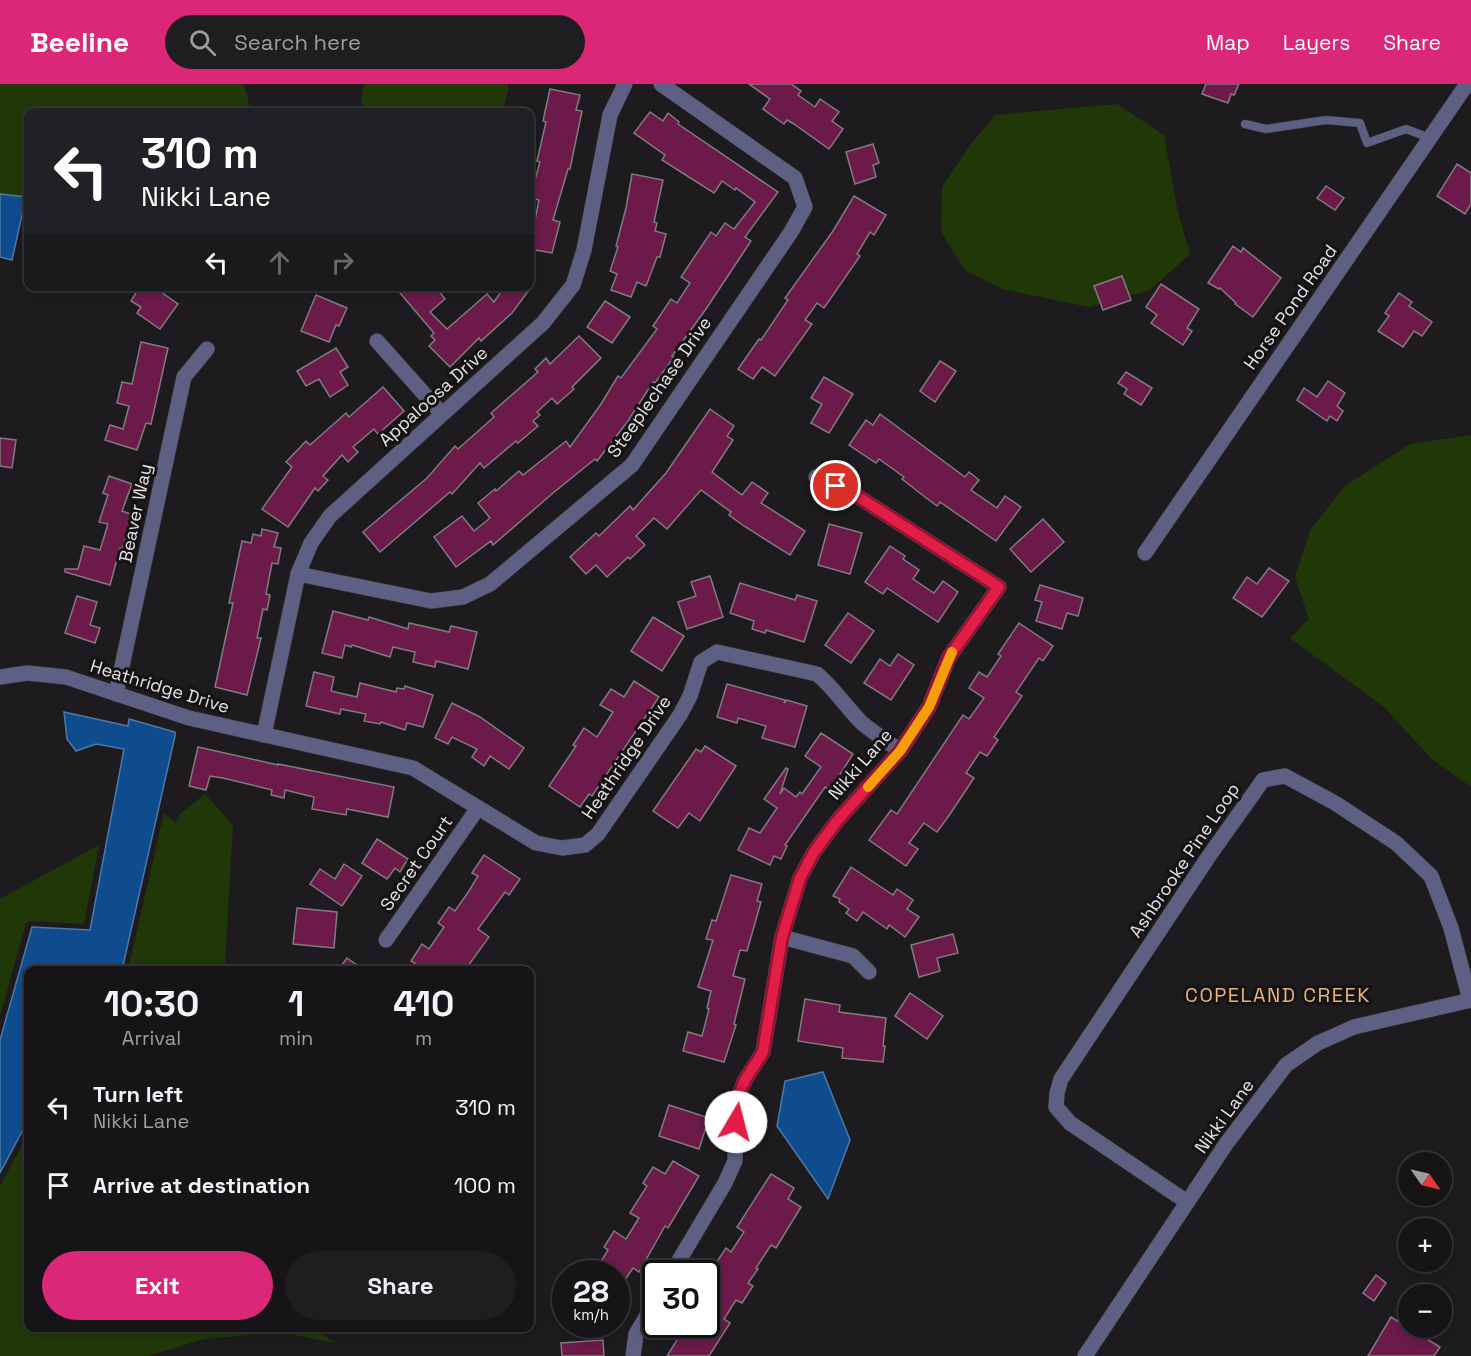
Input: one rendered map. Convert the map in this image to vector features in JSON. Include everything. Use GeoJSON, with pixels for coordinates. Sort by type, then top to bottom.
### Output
{"type":"FeatureCollection","features":[{"type":"Feature","properties":{"kind":"street","name":"Appaloosa Drive"},"geometry":{"type":"LineString","coordinates":[[264,735],[298,574],[310,543],[330,516],[543,323],[573,285],[584,250],[610,115],[626,84]]}},
{"type":"Feature","properties":{"kind":"street","name":"Steeplechase Drive"},"geometry":{"type":"LineString","coordinates":[[298,574],[431,601],[463,597],[490,584],[632,465],[791,232],[805,207],[795,178],[661,84]]}},
{"type":"Feature","properties":{"kind":"street","name":"Horse Pond Road"},"geometry":{"type":"LineString","coordinates":[[1145,553],[1467,84]]}},
{"type":"Feature","properties":{"kind":"street"},"geometry":{"type":"LineString","coordinates":[[377,341],[442,414]]}},
{"type":"Feature","properties":{"kind":"street","name":"Beaver Way"},"geometry":{"type":"LineString","coordinates":[[116,694],[184,377],[207,349]]}},
{"type":"Feature","properties":{"kind":"street","name":"Nikki Lane"},"geometry":{"type":"LineString","coordinates":[[679,1260],[726,1183],[735,1161],[736,1103],[745,1080],[763,1052],[782,937],[800,878],[814,852],[837,821],[900,751],[929,707],[949,657],[999,587],[857,496],[816,477]]}},
{"type":"Feature","properties":{"kind":"street","name":"Heathridge Drive"},"geometry":{"type":"LineString","coordinates":[[0,677],[27,673],[66,677],[189,718],[413,768],[536,843],[562,848],[585,845],[598,834],[681,715],[701,662],[717,652],[817,674],[830,684],[840,699],[864,724],[900,751]]}},
{"type":"Feature","properties":{"kind":"street","name":"Ashbrooke Pine Loop"},"geometry":{"type":"LineString","coordinates":[[1187,1202],[1070,1123],[1056,1107],[1056,1093],[1061,1079],[1209,856],[1263,780],[1285,776],[1335,803],[1396,843],[1431,876],[1451,928],[1471,1000]]}},
{"type":"Feature","properties":{"kind":"street","name":"Secret Court"},"geometry":{"type":"LineString","coordinates":[[386,940],[478,808]]}},
{"type":"Feature","properties":{"kind":"street"},"geometry":{"type":"LineString","coordinates":[[782,937],[854,956],[868,972]]}},
{"type":"Feature","properties":{"kind":"street","name":"Nikki Lane"},"geometry":{"type":"LineString","coordinates":[[1085,1356],[1226,1144],[1286,1065],[1318,1043],[1354,1027],[1471,1000]]}},
{"type":"Feature","properties":{"kind":"street"},"geometry":{"type":"LineString","coordinates":[[633,1356],[636,1334],[642,1324]]}},
{"type":"Feature","properties":{"kind":"lane"},"geometry":{"type":"LineString","coordinates":[[1245,124],[1266,129],[1326,120],[1343,121],[1360,123],[1368,143],[1406,129],[1430,138]]}},
{"type":"Feature","properties":{"kind":"green space"},"geometry":{"type":"Polygon","coordinates":[[[0,84],[244,84],[250,108],[24,108],[24,197],[0,194],[0,84]]]}},
{"type":"Feature","properties":{"kind":"green space"},"geometry":{"type":"Polygon","coordinates":[[[364,84],[508,84],[503,108],[364,108],[361,100],[364,84]]]}},
{"type":"Feature","properties":{"kind":"green space"},"geometry":{"type":"Polygon","coordinates":[[[1117,104],[1164,135],[1178,212],[1190,254],[1150,290],[1089,307],[1002,289],[965,270],[941,232],[942,187],[971,144],[995,115],[1117,104]]]}},
{"type":"Feature","properties":{"kind":"green space"},"geometry":{"type":"Polygon","coordinates":[[[1471,435],[1471,787],[1432,759],[1384,707],[1290,638],[1309,619],[1295,577],[1310,530],[1345,486],[1410,444],[1471,435]]]}},
{"type":"Feature","properties":{"kind":"green space"},"geometry":{"type":"Polygon","coordinates":[[[205,794],[233,825],[225,963],[229,966],[129,966],[164,813],[176,823],[180,814],[205,794]]]}},
{"type":"Feature","properties":{"kind":"green space"},"geometry":{"type":"Polygon","coordinates":[[[99,845],[84,924],[30,921],[26,923],[0,1016],[0,899],[99,845]]]}},
{"type":"Feature","properties":{"kind":"green space"},"geometry":{"type":"Polygon","coordinates":[[[24,1141],[24,1332],[280,1332],[204,1339],[148,1356],[0,1356],[0,1186],[24,1141]]]}},
{"type":"Feature","properties":{"kind":"green space"},"geometry":{"type":"Polygon","coordinates":[[[280,1332],[320,1332],[335,1343],[280,1332]]]}},
{"type":"Feature","properties":{"kind":"water"},"geometry":{"type":"Polygon","coordinates":[[[0,194],[24,197],[12,260],[0,257],[0,194]]]}},
{"type":"Feature","properties":{"kind":"water"},"geometry":{"type":"Polygon","coordinates":[[[64,712],[128,726],[129,719],[175,732],[123,966],[24,966],[24,1128],[0,1173],[0,1040],[32,927],[90,930],[124,749],[96,744],[76,751],[67,739],[64,712]]]}},
{"type":"Feature","properties":{"kind":"water"},"geometry":{"type":"Polygon","coordinates":[[[823,1072],[850,1140],[828,1199],[777,1126],[785,1081],[823,1072]]]}},
{"type":"Feature","properties":{"kind":"building"},"geometry":{"type":"Polygon","coordinates":[[[749,84],[791,84],[801,91],[798,95],[815,107],[820,99],[839,112],[832,121],[843,129],[829,149],[794,124],[787,120],[784,124],[763,109],[770,99],[749,84]]]}},
{"type":"Feature","properties":{"kind":"building"},"geometry":{"type":"Polygon","coordinates":[[[1206,84],[1239,84],[1234,95],[1231,94],[1228,103],[1202,94],[1206,84]]]}},
{"type":"Feature","properties":{"kind":"building"},"geometry":{"type":"Polygon","coordinates":[[[550,89],[580,95],[576,110],[582,111],[570,169],[568,169],[553,220],[560,222],[552,253],[534,250],[534,225],[539,200],[534,199],[534,184],[546,122],[543,121],[550,89]]]}},
{"type":"Feature","properties":{"kind":"building"},"geometry":{"type":"Polygon","coordinates":[[[650,112],[663,121],[668,113],[679,122],[678,124],[778,192],[745,237],[751,241],[672,356],[674,357],[655,383],[653,382],[628,421],[597,461],[595,459],[493,545],[491,541],[456,567],[434,537],[462,516],[474,531],[490,518],[478,503],[519,471],[523,475],[566,441],[570,447],[618,376],[621,378],[657,329],[653,326],[671,299],[677,303],[690,283],[681,277],[711,232],[716,236],[725,223],[734,229],[755,202],[722,181],[714,193],[662,160],[665,155],[634,133],[650,112]]]}},
{"type":"Feature","properties":{"kind":"building"},"geometry":{"type":"Polygon","coordinates":[[[873,144],[879,163],[873,165],[876,177],[855,184],[846,152],[873,144]]]}},
{"type":"Feature","properties":{"kind":"building"},"geometry":{"type":"Polygon","coordinates":[[[1457,164],[1471,173],[1471,204],[1465,214],[1437,196],[1457,164]]]}},
{"type":"Feature","properties":{"kind":"building"},"geometry":{"type":"Polygon","coordinates":[[[632,174],[663,180],[654,222],[657,223],[655,231],[666,234],[660,257],[657,257],[646,286],[637,282],[631,297],[611,290],[617,274],[610,271],[618,247],[616,246],[632,174]]]}},
{"type":"Feature","properties":{"kind":"building"},"geometry":{"type":"Polygon","coordinates":[[[1326,186],[1344,198],[1335,210],[1317,198],[1326,186]]]}},
{"type":"Feature","properties":{"kind":"building"},"geometry":{"type":"Polygon","coordinates":[[[854,196],[886,215],[874,235],[870,232],[857,254],[860,256],[824,308],[817,303],[805,320],[812,324],[775,376],[762,367],[753,379],[738,369],[788,300],[785,298],[833,231],[854,196]]]}},
{"type":"Feature","properties":{"kind":"building"},"geometry":{"type":"Polygon","coordinates":[[[1233,246],[1241,252],[1243,248],[1281,278],[1253,317],[1235,304],[1220,288],[1208,283],[1233,246]]]}},
{"type":"Feature","properties":{"kind":"building"},"geometry":{"type":"Polygon","coordinates":[[[1122,276],[1131,300],[1103,310],[1094,286],[1122,276]]]}},
{"type":"Feature","properties":{"kind":"building"},"geometry":{"type":"Polygon","coordinates":[[[1161,284],[1199,309],[1187,328],[1192,331],[1183,345],[1151,323],[1157,315],[1146,307],[1161,284]]]}},
{"type":"Feature","properties":{"kind":"building"},"geometry":{"type":"Polygon","coordinates":[[[137,291],[160,291],[178,304],[160,329],[137,313],[141,307],[131,301],[137,291]]]}},
{"type":"Feature","properties":{"kind":"building"},"geometry":{"type":"Polygon","coordinates":[[[402,291],[439,291],[445,299],[430,312],[447,329],[487,294],[494,302],[502,291],[528,291],[512,313],[481,341],[479,338],[450,367],[429,346],[435,340],[431,336],[434,333],[400,293],[402,291]]]}},
{"type":"Feature","properties":{"kind":"building"},"geometry":{"type":"Polygon","coordinates":[[[1399,293],[1412,302],[1409,306],[1432,322],[1422,336],[1414,331],[1403,347],[1378,331],[1389,316],[1385,313],[1399,293]]]}},
{"type":"Feature","properties":{"kind":"building"},"geometry":{"type":"Polygon","coordinates":[[[316,295],[347,308],[329,342],[301,331],[316,295]]]}},
{"type":"Feature","properties":{"kind":"building"},"geometry":{"type":"Polygon","coordinates":[[[605,301],[630,317],[612,343],[587,327],[605,301]]]}},
{"type":"Feature","properties":{"kind":"building"},"geometry":{"type":"Polygon","coordinates":[[[579,336],[601,358],[572,387],[574,389],[557,404],[552,398],[537,412],[540,415],[533,421],[538,426],[484,468],[480,463],[452,494],[450,492],[380,552],[363,532],[427,478],[455,446],[458,449],[494,417],[491,413],[538,372],[535,369],[546,358],[550,364],[579,336]]]}},
{"type":"Feature","properties":{"kind":"building"},"geometry":{"type":"Polygon","coordinates":[[[141,342],[168,348],[151,424],[146,423],[137,450],[105,440],[110,425],[123,429],[129,406],[117,403],[122,382],[132,384],[141,342]]]}},
{"type":"Feature","properties":{"kind":"building"},"geometry":{"type":"Polygon","coordinates":[[[336,348],[348,367],[340,372],[348,385],[330,397],[319,379],[306,386],[297,371],[336,348]]]}},
{"type":"Feature","properties":{"kind":"building"},"geometry":{"type":"Polygon","coordinates":[[[940,361],[956,371],[935,402],[920,391],[940,361]]]}},
{"type":"Feature","properties":{"kind":"building"},"geometry":{"type":"Polygon","coordinates":[[[1126,372],[1152,388],[1141,405],[1124,394],[1127,389],[1118,383],[1126,372]]]}},
{"type":"Feature","properties":{"kind":"building"},"geometry":{"type":"Polygon","coordinates":[[[824,377],[853,394],[829,433],[811,423],[822,404],[811,398],[824,377]]]}},
{"type":"Feature","properties":{"kind":"building"},"geometry":{"type":"Polygon","coordinates":[[[1328,381],[1345,393],[1337,406],[1343,411],[1337,421],[1330,416],[1327,421],[1297,400],[1304,388],[1317,397],[1328,381]]]}},
{"type":"Feature","properties":{"kind":"building"},"geometry":{"type":"Polygon","coordinates":[[[383,387],[404,411],[378,434],[374,429],[353,447],[358,452],[348,462],[342,455],[323,476],[328,480],[318,491],[315,488],[288,527],[262,509],[292,467],[286,462],[306,441],[310,445],[346,413],[349,417],[383,387]]]}},
{"type":"Feature","properties":{"kind":"building"},"geometry":{"type":"Polygon","coordinates":[[[710,409],[734,426],[727,436],[733,440],[712,472],[742,495],[752,482],[768,493],[761,503],[805,531],[790,555],[744,526],[729,515],[731,512],[701,490],[667,529],[654,518],[636,536],[645,545],[607,577],[596,565],[586,574],[570,557],[596,533],[599,536],[630,506],[633,510],[666,473],[710,409]]]}},
{"type":"Feature","properties":{"kind":"building"},"geometry":{"type":"Polygon","coordinates":[[[880,414],[965,477],[969,472],[979,480],[971,490],[997,508],[1005,496],[1021,507],[996,541],[940,502],[937,506],[879,459],[876,463],[849,445],[866,420],[873,425],[880,414]]]}},
{"type":"Feature","properties":{"kind":"building"},"geometry":{"type":"Polygon","coordinates":[[[0,438],[16,440],[12,468],[0,466],[0,438]]]}},
{"type":"Feature","properties":{"kind":"building"},"geometry":{"type":"Polygon","coordinates":[[[109,476],[132,484],[122,511],[133,515],[122,549],[120,548],[110,585],[65,572],[65,569],[78,569],[84,546],[100,550],[108,524],[99,522],[108,495],[103,493],[109,476]]]}},
{"type":"Feature","properties":{"kind":"building"},"geometry":{"type":"Polygon","coordinates":[[[1043,519],[1064,542],[1031,572],[1010,549],[1043,519]]]}},
{"type":"Feature","properties":{"kind":"building"},"geometry":{"type":"Polygon","coordinates":[[[829,524],[862,533],[850,574],[818,565],[829,524]]]}},
{"type":"Feature","properties":{"kind":"building"},"geometry":{"type":"Polygon","coordinates":[[[262,529],[278,533],[274,547],[281,548],[278,564],[272,563],[266,594],[270,595],[267,610],[263,609],[257,638],[261,638],[247,695],[215,687],[233,603],[229,603],[242,541],[251,543],[253,534],[261,536],[262,529]]]}},
{"type":"Feature","properties":{"kind":"building"},"geometry":{"type":"Polygon","coordinates":[[[890,546],[905,556],[903,559],[919,570],[913,579],[934,593],[943,581],[958,592],[938,622],[887,588],[883,594],[865,582],[890,546]]]}},
{"type":"Feature","properties":{"kind":"building"},"geometry":{"type":"Polygon","coordinates":[[[1269,568],[1289,581],[1262,617],[1233,598],[1247,577],[1257,584],[1269,568]]]}},
{"type":"Feature","properties":{"kind":"building"},"geometry":{"type":"Polygon","coordinates":[[[710,576],[723,617],[687,629],[678,602],[696,596],[691,582],[710,576]]]}},
{"type":"Feature","properties":{"kind":"building"},"geometry":{"type":"Polygon","coordinates":[[[740,583],[795,600],[797,595],[817,601],[804,642],[766,630],[765,633],[752,629],[754,621],[730,613],[740,583]]]}},
{"type":"Feature","properties":{"kind":"building"},"geometry":{"type":"Polygon","coordinates":[[[1040,585],[1083,598],[1078,616],[1067,613],[1062,629],[1036,621],[1042,602],[1035,600],[1040,585]]]}},
{"type":"Feature","properties":{"kind":"building"},"geometry":{"type":"Polygon","coordinates":[[[77,596],[97,602],[90,625],[100,628],[95,643],[65,633],[77,596]]]}},
{"type":"Feature","properties":{"kind":"building"},"geometry":{"type":"Polygon","coordinates":[[[333,611],[368,620],[369,617],[408,629],[409,623],[449,632],[451,626],[477,632],[468,669],[436,661],[435,667],[413,662],[415,652],[393,647],[390,657],[352,645],[351,647],[345,645],[342,658],[322,653],[333,611]]]}},
{"type":"Feature","properties":{"kind":"building"},"geometry":{"type":"Polygon","coordinates":[[[848,613],[874,631],[851,663],[825,645],[848,613]]]}},
{"type":"Feature","properties":{"kind":"building"},"geometry":{"type":"Polygon","coordinates":[[[653,617],[684,636],[662,671],[631,651],[653,617]]]}},
{"type":"Feature","properties":{"kind":"building"},"geometry":{"type":"Polygon","coordinates":[[[1019,623],[1053,646],[1043,661],[1039,658],[1016,692],[1022,696],[994,737],[998,740],[987,756],[980,752],[966,773],[974,778],[948,817],[937,832],[924,823],[909,843],[918,849],[906,866],[869,840],[891,810],[897,814],[963,715],[969,719],[984,698],[969,688],[979,672],[987,677],[1001,656],[998,654],[1019,623]]]}},
{"type":"Feature","properties":{"kind":"building"},"geometry":{"type":"Polygon","coordinates":[[[898,654],[914,665],[891,700],[864,683],[880,659],[890,666],[898,654]]]}},
{"type":"Feature","properties":{"kind":"building"},"geometry":{"type":"Polygon","coordinates":[[[314,672],[334,677],[331,691],[357,697],[360,683],[396,692],[397,688],[404,689],[405,686],[433,695],[423,727],[407,723],[405,730],[381,722],[380,724],[364,721],[366,714],[341,709],[340,714],[306,706],[314,672]]]}},
{"type":"Feature","properties":{"kind":"building"},"geometry":{"type":"Polygon","coordinates":[[[634,681],[659,697],[592,796],[589,794],[580,807],[549,786],[576,746],[573,745],[584,728],[597,737],[613,712],[600,705],[611,689],[624,697],[634,681]]]}},
{"type":"Feature","properties":{"kind":"building"},"geometry":{"type":"Polygon","coordinates":[[[727,684],[785,700],[784,703],[787,700],[807,706],[795,747],[762,738],[766,726],[738,718],[737,723],[717,717],[727,684]]]}},
{"type":"Feature","properties":{"kind":"building"},"geometry":{"type":"Polygon","coordinates":[[[452,703],[480,717],[524,748],[509,769],[490,756],[484,766],[472,757],[477,749],[452,737],[448,744],[435,738],[452,703]]]}},
{"type":"Feature","properties":{"kind":"building"},"geometry":{"type":"Polygon","coordinates":[[[821,733],[853,754],[830,790],[825,787],[785,845],[787,846],[781,859],[774,856],[770,865],[738,850],[749,828],[760,833],[777,808],[764,799],[786,768],[788,769],[780,794],[784,788],[796,797],[800,792],[802,794],[821,767],[805,756],[821,733]]]}},
{"type":"Feature","properties":{"kind":"building"},"geometry":{"type":"Polygon","coordinates":[[[705,746],[736,766],[700,821],[689,813],[678,828],[653,811],[696,749],[701,752],[705,746]]]}},
{"type":"Feature","properties":{"kind":"building"},"geometry":{"type":"Polygon","coordinates":[[[198,747],[394,787],[388,817],[347,809],[346,815],[312,809],[314,797],[285,790],[284,798],[271,795],[272,790],[223,778],[210,776],[206,790],[189,786],[198,747]]]}},
{"type":"Feature","properties":{"kind":"building"},"geometry":{"type":"Polygon","coordinates":[[[377,839],[408,859],[400,872],[395,868],[387,879],[362,863],[377,839]]]}},
{"type":"Feature","properties":{"kind":"building"},"geometry":{"type":"Polygon","coordinates":[[[484,855],[520,879],[509,895],[505,892],[478,929],[489,937],[468,966],[419,966],[411,961],[422,944],[429,949],[444,927],[438,923],[449,907],[455,911],[478,876],[472,873],[484,855]]]}},
{"type":"Feature","properties":{"kind":"building"},"geometry":{"type":"Polygon","coordinates":[[[344,864],[362,876],[342,906],[310,884],[320,869],[335,879],[344,864]]]}},
{"type":"Feature","properties":{"kind":"building"},"geometry":{"type":"Polygon","coordinates":[[[851,867],[893,895],[897,889],[913,900],[907,909],[919,917],[905,937],[889,925],[887,929],[863,912],[857,921],[846,913],[849,909],[839,902],[840,899],[833,896],[851,867]]]}},
{"type":"Feature","properties":{"kind":"building"},"geometry":{"type":"Polygon","coordinates":[[[731,875],[762,884],[757,901],[761,902],[747,951],[740,950],[733,976],[745,979],[734,1024],[736,1025],[724,1062],[683,1051],[688,1032],[702,1036],[711,991],[698,987],[713,940],[706,939],[712,920],[716,921],[731,875]]]}},
{"type":"Feature","properties":{"kind":"building"},"geometry":{"type":"Polygon","coordinates":[[[297,908],[337,912],[334,948],[293,944],[297,908]]]}},
{"type":"Feature","properties":{"kind":"building"},"geometry":{"type":"Polygon","coordinates":[[[953,934],[958,953],[937,958],[940,971],[919,977],[911,945],[953,934]]]}},
{"type":"Feature","properties":{"kind":"building"},"geometry":{"type":"Polygon","coordinates":[[[347,958],[358,966],[341,966],[347,958]]]}},
{"type":"Feature","properties":{"kind":"building"},"geometry":{"type":"Polygon","coordinates":[[[910,993],[943,1016],[927,1039],[895,1016],[910,993]]]}},
{"type":"Feature","properties":{"kind":"building"},"geometry":{"type":"Polygon","coordinates":[[[805,999],[840,1005],[839,1012],[886,1018],[883,1062],[842,1058],[843,1048],[798,1041],[805,999]]]}},
{"type":"Feature","properties":{"kind":"building"},"geometry":{"type":"Polygon","coordinates":[[[669,1105],[709,1118],[699,1149],[659,1136],[669,1105]]]}},
{"type":"Feature","properties":{"kind":"building"},"geometry":{"type":"Polygon","coordinates":[[[673,1161],[699,1176],[668,1228],[665,1226],[646,1260],[642,1260],[639,1272],[633,1268],[630,1272],[630,1260],[602,1260],[608,1250],[604,1247],[614,1231],[626,1239],[639,1218],[630,1213],[647,1186],[643,1183],[653,1167],[665,1174],[673,1161]]]}},
{"type":"Feature","properties":{"kind":"building"},"geometry":{"type":"Polygon","coordinates":[[[771,1174],[794,1188],[788,1199],[801,1207],[776,1248],[771,1245],[756,1268],[758,1269],[748,1283],[753,1286],[742,1303],[736,1300],[724,1319],[730,1323],[709,1356],[667,1356],[678,1338],[720,1338],[720,1260],[718,1260],[726,1248],[731,1252],[744,1232],[737,1227],[771,1174]]]}},
{"type":"Feature","properties":{"kind":"building"},"geometry":{"type":"Polygon","coordinates":[[[1376,1275],[1386,1283],[1374,1301],[1363,1293],[1376,1275]]]}},
{"type":"Feature","properties":{"kind":"building"},"geometry":{"type":"Polygon","coordinates":[[[1391,1317],[1398,1321],[1398,1338],[1425,1338],[1440,1347],[1434,1356],[1368,1356],[1391,1317]]]}},
{"type":"Feature","properties":{"kind":"building"},"geometry":{"type":"Polygon","coordinates":[[[603,1340],[604,1356],[562,1356],[561,1343],[603,1340]]]}},
{"type":"Feature","properties":{"kind":"slow traffic"},"geometry":{"type":"LineString","coordinates":[[868,787],[900,751],[929,707],[952,652]]}},
{"type":"Feature","properties":{"kind":"district","name":"COPELAND CREEK"},"geometry":{"type":"Point","coordinates":[1278,995]}},
{"type":"Feature","properties":{"kind":"route"},"geometry":{"type":"LineString","coordinates":[[736,1122],[736,1103],[745,1080],[763,1052],[782,937],[800,878],[814,852],[837,821],[900,751],[929,707],[949,657],[999,587],[857,496],[836,486]]}}]}
